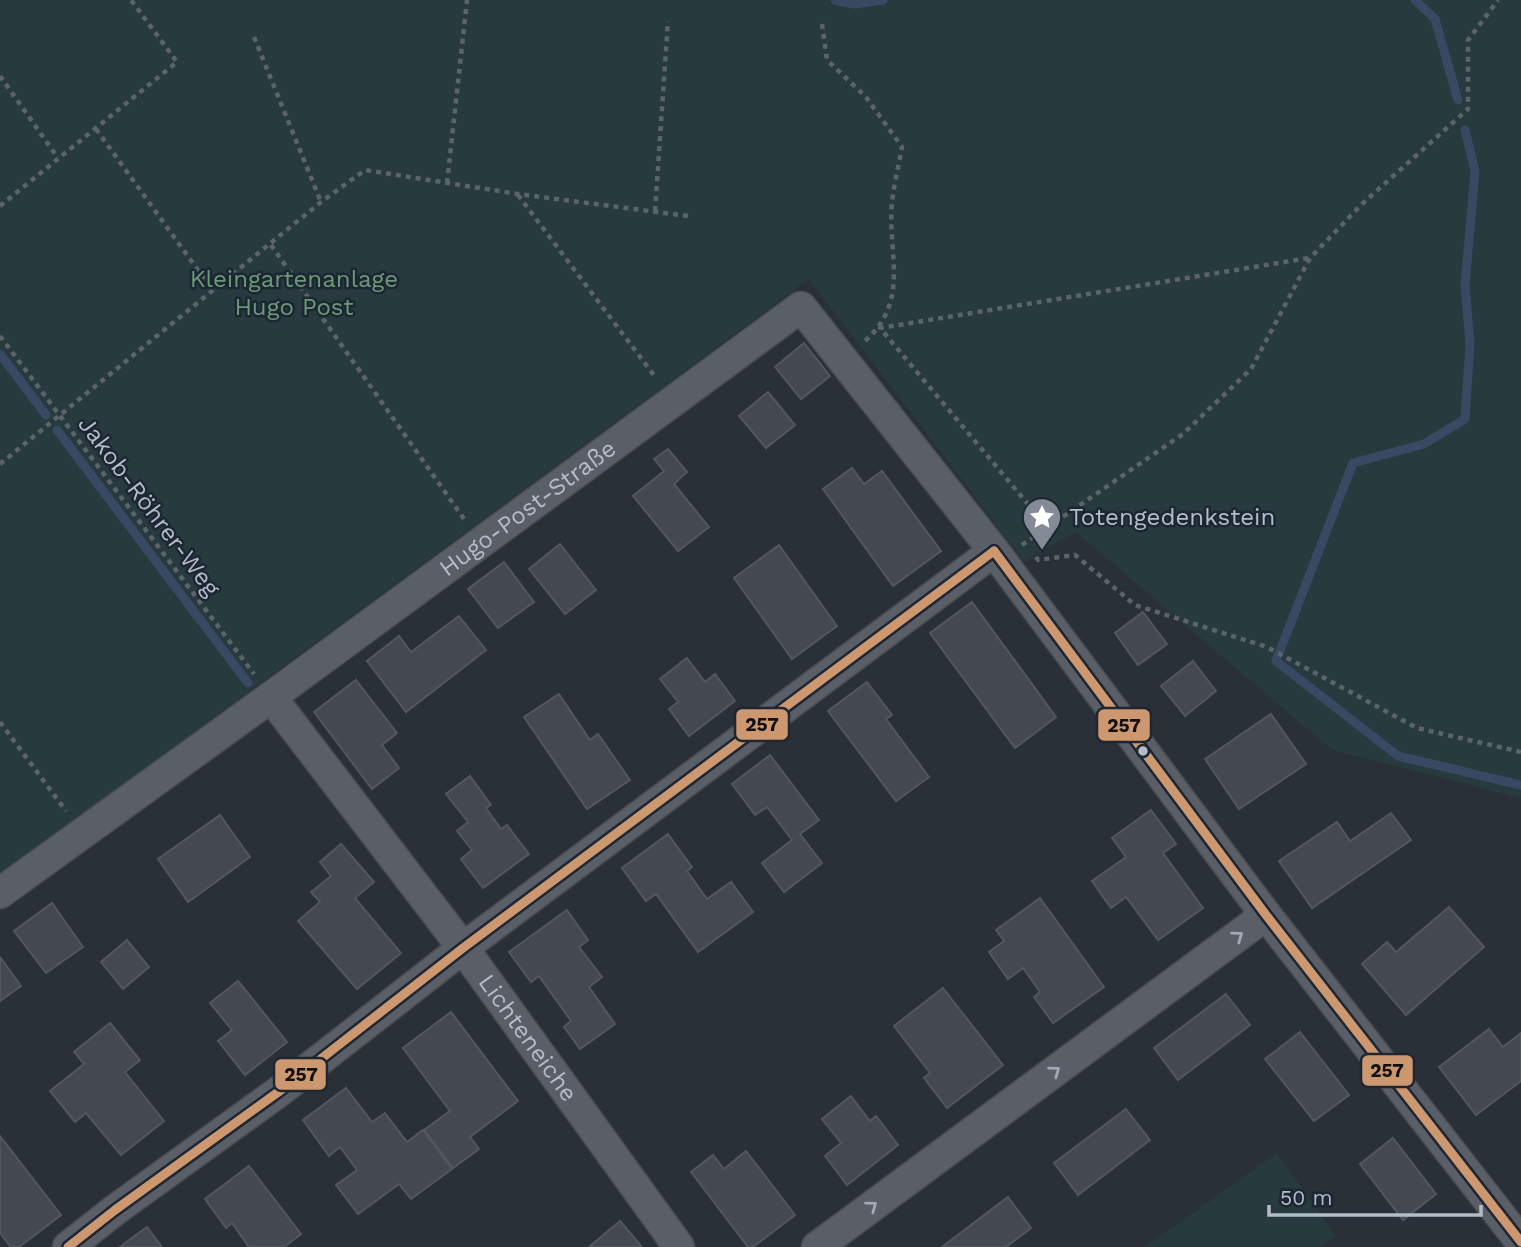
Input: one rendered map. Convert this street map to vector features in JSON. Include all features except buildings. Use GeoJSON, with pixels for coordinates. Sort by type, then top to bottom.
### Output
{"type":"FeatureCollection","features":[{"type":"Feature","properties":{"kind":"street","name":"Hugo-Post-Straße"},"geometry":{"type":"LineString","coordinates":[[0,892],[271,697],[801,307],[994,551]]}},
{"type":"Feature","properties":{"kind":"street"},"geometry":{"type":"LineString","coordinates":[[68,1247],[281,1090],[463,948],[994,551],[1266,915],[1521,1242]]}},
{"type":"Feature","properties":{"kind":"street","name":"Lichteneiche"},"geometry":{"type":"LineString","coordinates":[[271,697],[463,948],[679,1247]]}},
{"type":"Feature","properties":{"kind":"street"},"geometry":{"type":"LineString","coordinates":[[817,1247],[1266,915]]}},
{"type":"Feature","properties":{"kind":"path"},"geometry":{"type":"LineString","coordinates":[[0,206],[177,62],[131,0]]}},
{"type":"Feature","properties":{"kind":"path"},"geometry":{"type":"LineString","coordinates":[[447,183],[467,0]]}},
{"type":"Feature","properties":{"kind":"path"},"geometry":{"type":"LineString","coordinates":[[994,551],[1025,544],[1183,434],[1251,369],[1310,258],[1362,204],[1468,109],[1468,40],[1498,0]]}},
{"type":"Feature","properties":{"kind":"path"},"geometry":{"type":"LineString","coordinates":[[655,211],[668,20]]}},
{"type":"Feature","properties":{"kind":"path"},"geometry":{"type":"LineString","coordinates":[[822,24],[827,60],[866,97],[902,147],[892,203],[896,284],[880,328],[844,360]]}},
{"type":"Feature","properties":{"kind":"path"},"geometry":{"type":"LineString","coordinates":[[254,37],[321,202]]}},
{"type":"Feature","properties":{"kind":"path"},"geometry":{"type":"LineString","coordinates":[[0,76],[58,158]]}},
{"type":"Feature","properties":{"kind":"path"},"geometry":{"type":"LineString","coordinates":[[96,129],[213,291]]}},
{"type":"Feature","properties":{"kind":"path"},"geometry":{"type":"LineString","coordinates":[[0,464],[321,202],[366,170],[518,194],[688,216]]}},
{"type":"Feature","properties":{"kind":"path"},"geometry":{"type":"LineString","coordinates":[[518,194],[673,401]]}},
{"type":"Feature","properties":{"kind":"path"},"geometry":{"type":"LineString","coordinates":[[271,245],[480,542]]}},
{"type":"Feature","properties":{"kind":"path"},"geometry":{"type":"LineString","coordinates":[[880,328],[1310,258]]}},
{"type":"Feature","properties":{"kind":"path"},"geometry":{"type":"LineString","coordinates":[[880,328],[1048,528]]}},
{"type":"Feature","properties":{"kind":"path","name":"Jakob-Röhrer-Weg"},"geometry":{"type":"LineString","coordinates":[[0,336],[271,697]]}},
{"type":"Feature","properties":{"kind":"path"},"geometry":{"type":"LineString","coordinates":[[1025,544],[1038,560],[1075,555],[1135,605],[1267,647],[1416,728],[1521,752]]}},
{"type":"Feature","properties":{"kind":"path"},"geometry":{"type":"LineString","coordinates":[[0,722],[82,832]]}},
{"type":"Feature","properties":{"kind":"green space","name":"Kleingartenanlage Hugo Post"},"geometry":{"type":"Polygon","coordinates":[[[0,0],[1521,0],[1521,798],[1332,750],[1076,532],[1024,561],[809,279],[0,875],[0,0]]]}},
{"type":"Feature","properties":{"kind":"green space"},"geometry":{"type":"Polygon","coordinates":[[[1277,1153],[1336,1236],[1320,1247],[1145,1247],[1277,1153]]]}},
{"type":"Feature","properties":{"kind":"waterway"},"geometry":{"type":"LineString","coordinates":[[835,0],[854,4],[883,0]]}},
{"type":"Feature","properties":{"kind":"waterway"},"geometry":{"type":"LineString","coordinates":[[1415,0],[1435,19],[1458,100]]}},
{"type":"Feature","properties":{"kind":"waterway"},"geometry":{"type":"LineString","coordinates":[[1465,130],[1475,171],[1465,285],[1470,344],[1465,419],[1424,444],[1353,463],[1276,661],[1398,756],[1521,785]]}},
{"type":"Feature","properties":{"kind":"waterway"},"geometry":{"type":"LineString","coordinates":[[0,354],[46,415]]}},
{"type":"Feature","properties":{"kind":"waterway"},"geometry":{"type":"LineString","coordinates":[[57,430],[248,683]]}},
{"type":"Feature","properties":{"kind":"transit line","name":"257"},"geometry":{"type":"LineString","coordinates":[[994,551],[1266,915],[1521,1242]]}},
{"type":"Feature","properties":{"kind":"transit line","name":"257"},"geometry":{"type":"LineString","coordinates":[[68,1247],[281,1090],[463,948],[994,551]]}},
{"type":"Feature","properties":{"kind":"place","name":"Totengedenkstein"},"geometry":{"type":"Point","coordinates":[1042,551]}}]}
